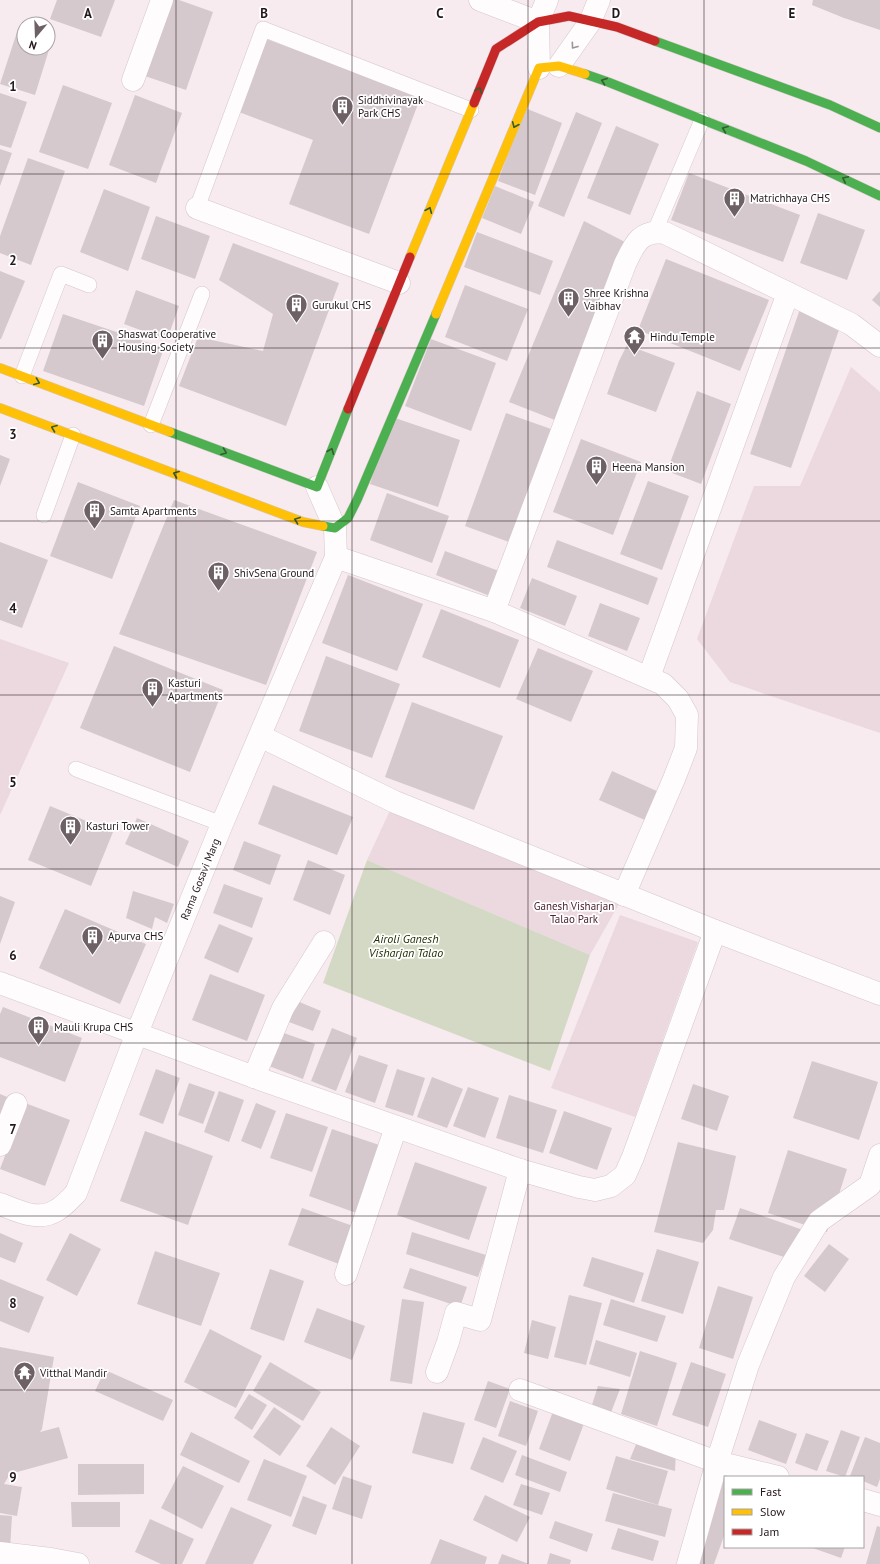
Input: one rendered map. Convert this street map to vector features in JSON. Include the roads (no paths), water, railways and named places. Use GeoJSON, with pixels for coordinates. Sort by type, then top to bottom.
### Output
{"type":"FeatureCollection","features":[{"type":"Feature","properties":{"kind":"street"},"geometry":{"type":"LineString","coordinates":[[133,80],[162,0]]}},
{"type":"Feature","properties":{"kind":"street"},"geometry":{"type":"LineString","coordinates":[[480,0],[538,22]]}},
{"type":"Feature","properties":{"kind":"street"},"geometry":{"type":"LineString","coordinates":[[547,0],[538,22],[549,67]]}},
{"type":"Feature","properties":{"kind":"street"},"geometry":{"type":"LineString","coordinates":[[0,408],[303,522],[335,528],[348,518],[357,500],[549,67],[590,22],[599,0]]}},
{"type":"Feature","properties":{"kind":"street"},"geometry":{"type":"LineString","coordinates":[[0,368],[316,487],[496,49],[538,22],[569,16],[617,27],[830,105],[880,128]]}},
{"type":"Feature","properties":{"kind":"street"},"geometry":{"type":"LineString","coordinates":[[549,67],[608,82],[806,161],[880,196]]}},
{"type":"Feature","properties":{"kind":"street"},"geometry":{"type":"LineString","coordinates":[[197,208],[399,283]]}},
{"type":"Feature","properties":{"kind":"street"},"geometry":{"type":"LineString","coordinates":[[494,611],[625,264],[633,248],[643,235],[655,231],[665,233],[851,324],[880,346]]}},
{"type":"Feature","properties":{"kind":"street"},"geometry":{"type":"LineString","coordinates":[[649,677],[788,293]]}},
{"type":"Feature","properties":{"kind":"street","name":"Rama Gosavi Marg"},"geometry":{"type":"LineString","coordinates":[[0,1204],[25,1214],[44,1216],[57,1210],[76,1193],[137,1033],[222,824],[336,557],[335,528],[316,487]]}},
{"type":"Feature","properties":{"kind":"street"},"geometry":{"type":"LineString","coordinates":[[336,557],[494,611],[664,684],[678,699],[687,715],[686,748],[624,895]]}},
{"type":"Feature","properties":{"kind":"street"},"geometry":{"type":"LineString","coordinates":[[260,736],[395,802],[624,895],[880,994]]}},
{"type":"Feature","properties":{"kind":"street"},"geometry":{"type":"LineString","coordinates":[[0,983],[254,1078],[520,1170],[579,1187],[596,1190],[611,1186],[624,1175],[633,1157],[715,931]]}},
{"type":"Feature","properties":{"kind":"street"},"geometry":{"type":"LineString","coordinates":[[254,1078],[283,1008],[324,942]]}},
{"type":"Feature","properties":{"kind":"street"},"geometry":{"type":"LineString","coordinates":[[0,1145],[16,1104]]}},
{"type":"Feature","properties":{"kind":"street"},"geometry":{"type":"LineString","coordinates":[[346,1274],[396,1127]]}},
{"type":"Feature","properties":{"kind":"street"},"geometry":{"type":"LineString","coordinates":[[688,1564],[717,1462],[748,1364],[784,1277],[819,1221],[875,1186],[880,1155]]}},
{"type":"Feature","properties":{"kind":"street"},"geometry":{"type":"LineString","coordinates":[[437,1372],[448,1342],[456,1313],[480,1320],[520,1170]]}},
{"type":"Feature","properties":{"kind":"street"},"geometry":{"type":"LineString","coordinates":[[520,1390],[717,1462],[774,1476]]}},
{"type":"Feature","properties":{"kind":"street"},"geometry":{"type":"LineString","coordinates":[[864,1500],[880,1505]]}},
{"type":"Feature","properties":{"kind":"street"},"geometry":{"type":"LineString","coordinates":[[0,1553],[78,1564]]}},
{"type":"Feature","properties":{"kind":"lane"},"geometry":{"type":"LineString","coordinates":[[197,208],[263,29],[471,110]]}},
{"type":"Feature","properties":{"kind":"lane"},"geometry":{"type":"LineString","coordinates":[[655,231],[702,120]]}},
{"type":"Feature","properties":{"kind":"lane"},"geometry":{"type":"LineString","coordinates":[[22,376],[61,274],[89,285]]}},
{"type":"Feature","properties":{"kind":"lane"},"geometry":{"type":"LineString","coordinates":[[151,425],[202,294]]}},
{"type":"Feature","properties":{"kind":"lane"},"geometry":{"type":"LineString","coordinates":[[44,515],[73,435]]}},
{"type":"Feature","properties":{"kind":"lane"},"geometry":{"type":"LineString","coordinates":[[76,769],[222,824]]}},
{"type":"Feature","properties":{"kind":"water","name":"Airoli Ganesh Visharjan Talao"},"geometry":{"type":"Polygon","coordinates":[[[367,860],[590,955],[550,1071],[323,983],[367,860]]]}},
{"type":"Feature","properties":{"kind":"place","name":"Siddhivinayak Park CHS"},"geometry":{"type":"Point","coordinates":[343,126]}},
{"type":"Feature","properties":{"kind":"place","name":"Matrichhaya CHS"},"geometry":{"type":"Point","coordinates":[735,218]}},
{"type":"Feature","properties":{"kind":"place","name":"Shree Krishna Vaibhav"},"geometry":{"type":"Point","coordinates":[569,318]}},
{"type":"Feature","properties":{"kind":"place","name":"Gurukul CHS"},"geometry":{"type":"Point","coordinates":[297,324]}},
{"type":"Feature","properties":{"kind":"place","name":"Hindu Temple"},"geometry":{"type":"Point","coordinates":[634,356]}},
{"type":"Feature","properties":{"kind":"place","name":"Shaswat Cooperative Housing Society"},"geometry":{"type":"Point","coordinates":[103,360]}},
{"type":"Feature","properties":{"kind":"place","name":"Heena Mansion"},"geometry":{"type":"Point","coordinates":[597,486]}},
{"type":"Feature","properties":{"kind":"place","name":"Samta Apartments"},"geometry":{"type":"Point","coordinates":[95,530]}},
{"type":"Feature","properties":{"kind":"place","name":"ShivSena Ground"},"geometry":{"type":"Point","coordinates":[219,592]}},
{"type":"Feature","properties":{"kind":"place","name":"Kasturi Apartments"},"geometry":{"type":"Point","coordinates":[152,708]}},
{"type":"Feature","properties":{"kind":"place","name":"Kasturi Tower"},"geometry":{"type":"Point","coordinates":[71,846]}},
{"type":"Feature","properties":{"kind":"place","name":"Apurva CHS"},"geometry":{"type":"Point","coordinates":[93,956]}},
{"type":"Feature","properties":{"kind":"place","name":"Mauli Krupa CHS"},"geometry":{"type":"Point","coordinates":[39,1046]}},
{"type":"Feature","properties":{"kind":"place","name":"Vitthal Mandir"},"geometry":{"type":"Point","coordinates":[24,1392]}},
{"type":"Feature","properties":{"kind":"park label","name":"Ganesh Visharjan Talao Park"},"geometry":{"type":"Point","coordinates":[574,912]}}]}
